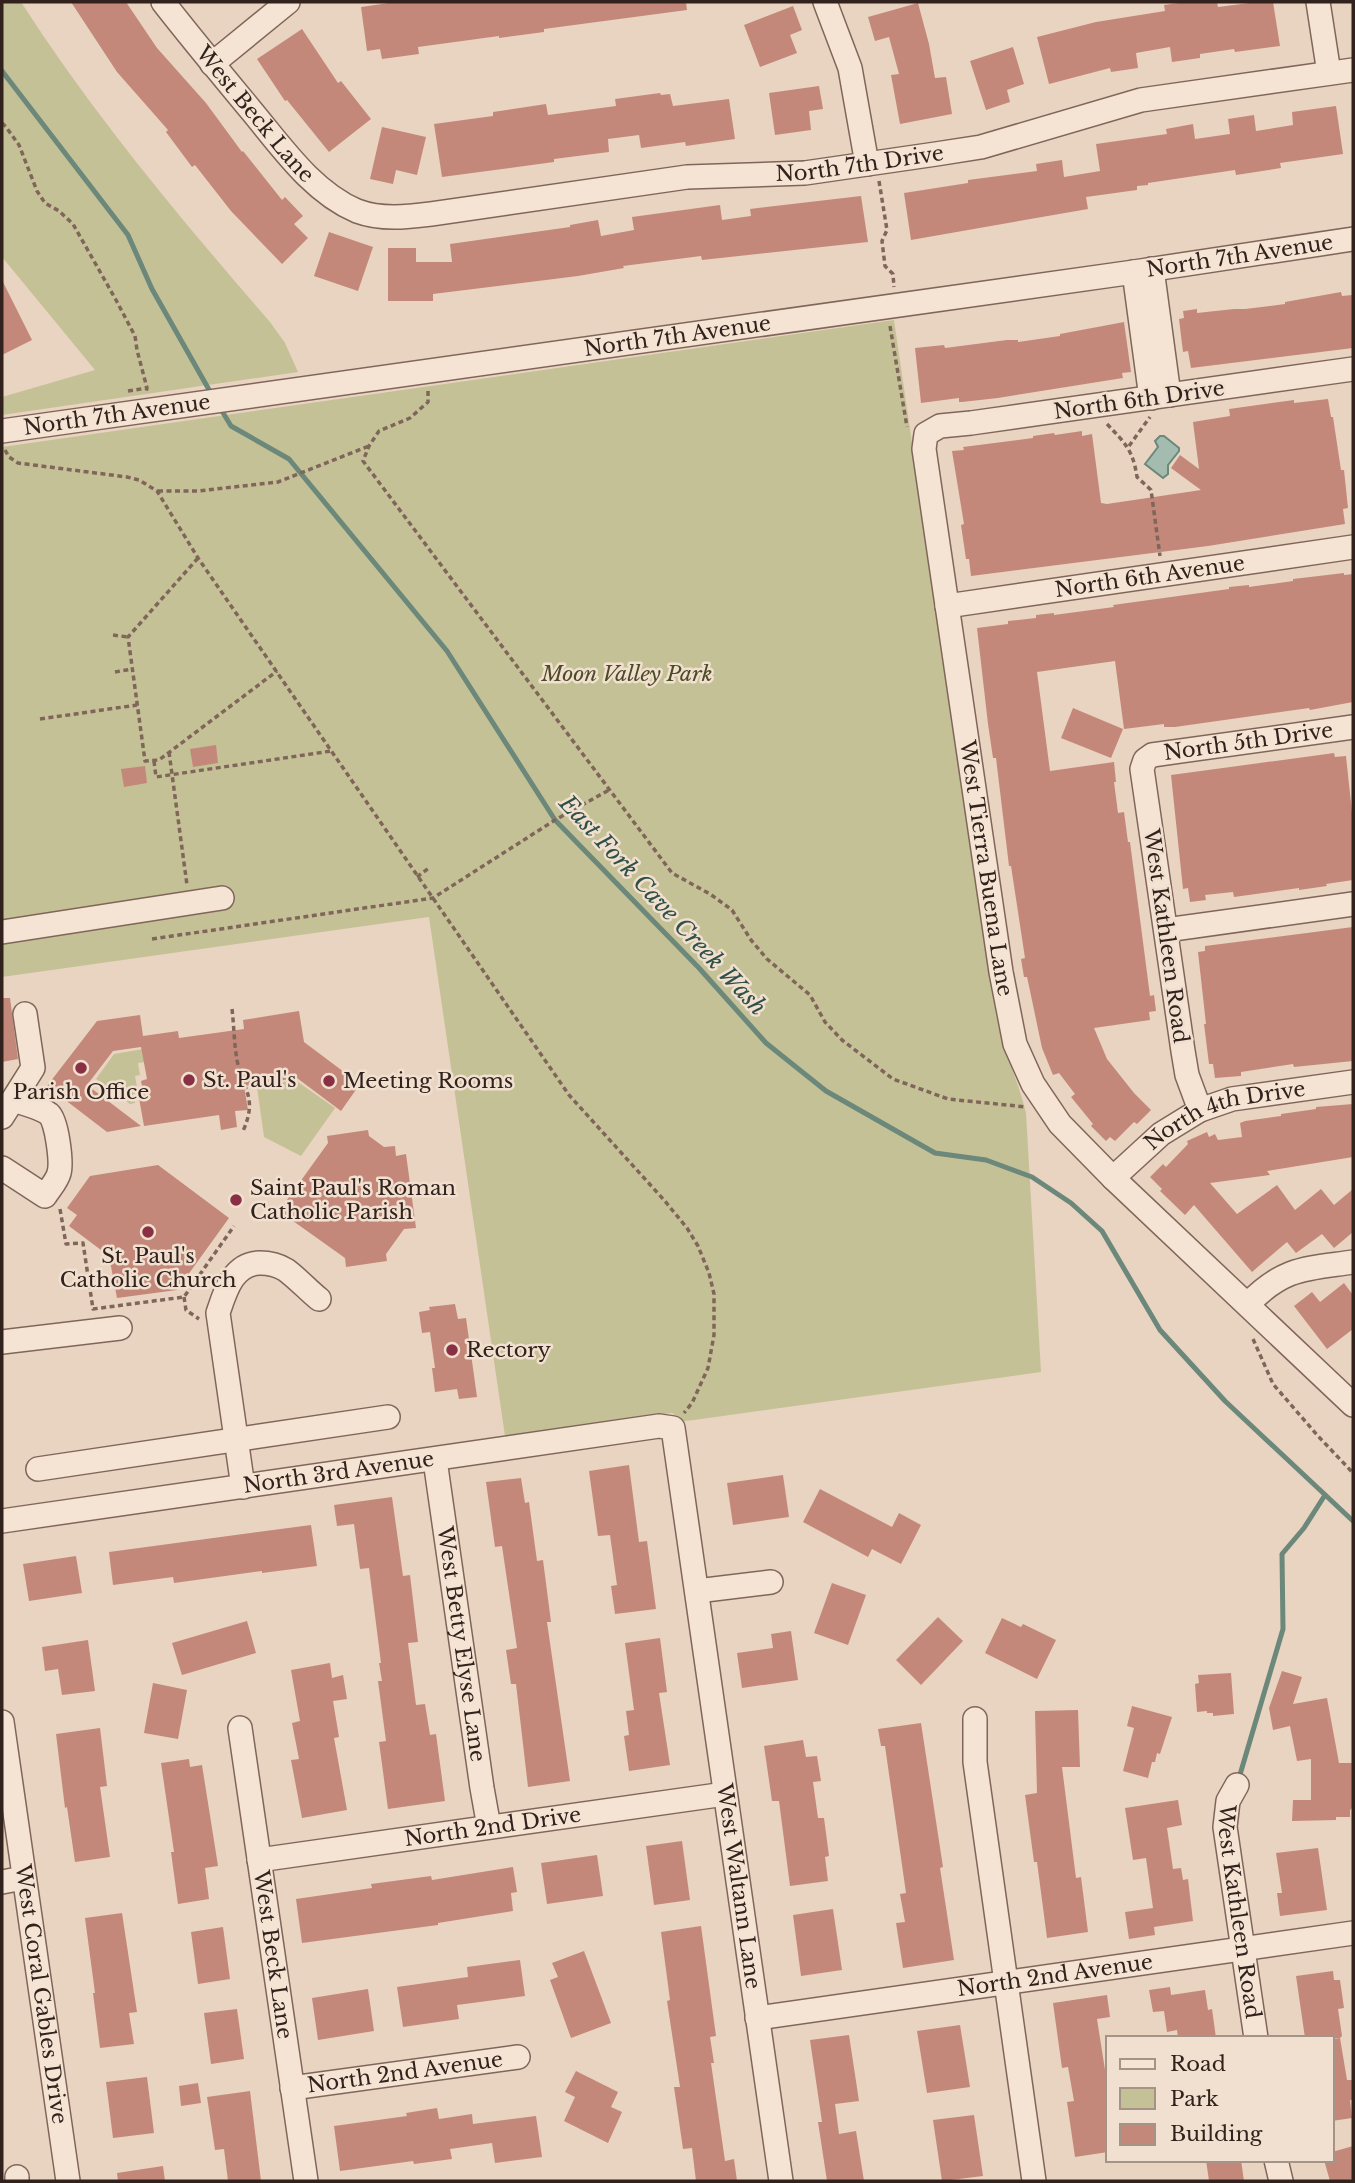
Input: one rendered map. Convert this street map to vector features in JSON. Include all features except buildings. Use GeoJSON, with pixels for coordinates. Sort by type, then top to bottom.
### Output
{"type":"FeatureCollection","features":[{"type":"Feature","properties":{"kind":"street","name":"West Beck Lane"},"geometry":{"type":"LineString","coordinates":[[163,2],[293,160],[317,185],[338,201],[359,212]]}},
{"type":"Feature","properties":{"kind":"street"},"geometry":{"type":"LineString","coordinates":[[212,64],[288,2]]}},
{"type":"Feature","properties":{"kind":"street"},"geometry":{"type":"LineString","coordinates":[[825,2],[850,68],[867,164]]}},
{"type":"Feature","properties":{"kind":"street"},"geometry":{"type":"LineString","coordinates":[[1318,2],[1329,73]]}},
{"type":"Feature","properties":{"kind":"street","name":"North 7th Drive"},"geometry":{"type":"LineString","coordinates":[[359,212],[383,217],[406,217],[687,177],[779,175],[867,164],[981,147],[1141,100],[1353,70]]}},
{"type":"Feature","properties":{"kind":"street","name":"North 7th Avenue"},"geometry":{"type":"LineString","coordinates":[[2,431],[1143,271],[1353,239]]}},
{"type":"Feature","properties":{"kind":"street"},"geometry":{"type":"LineString","coordinates":[[1143,271],[1156,397]]}},
{"type":"Feature","properties":{"kind":"street","name":"North 6th Drive"},"geometry":{"type":"LineString","coordinates":[[926,434],[940,426],[1353,370]]}},
{"type":"Feature","properties":{"kind":"street","name":"West Tierra Buena Lane"},"geometry":{"type":"LineString","coordinates":[[926,434],[924,449],[1001,972],[1016,1044],[1024,1067],[1059,1124],[1248,1304]]}},
{"type":"Feature","properties":{"kind":"street","name":"North 6th Avenue"},"geometry":{"type":"LineString","coordinates":[[947,606],[1353,547]]}},
{"type":"Feature","properties":{"kind":"street","name":"North 5th Drive"},"geometry":{"type":"LineString","coordinates":[[1145,760],[1152,755],[1353,727]]}},
{"type":"Feature","properties":{"kind":"street","name":"West Kathleen Road"},"geometry":{"type":"LineString","coordinates":[[1145,760],[1142,769],[1187,1075],[1200,1110]]}},
{"type":"Feature","properties":{"kind":"street"},"geometry":{"type":"LineString","coordinates":[[2,932],[222,898]]}},
{"type":"Feature","properties":{"kind":"street"},"geometry":{"type":"LineString","coordinates":[[1166,930],[1353,904]]}},
{"type":"Feature","properties":{"kind":"street"},"geometry":{"type":"LineString","coordinates":[[2,1168],[45,1196],[60,1171],[52,1117],[44,1111],[8,1108],[33,1068],[25,1014]]}},
{"type":"Feature","properties":{"kind":"street","name":"North 4th Drive"},"geometry":{"type":"LineString","coordinates":[[1113,1178],[1161,1134],[1200,1110],[1232,1099],[1353,1082]]}},
{"type":"Feature","properties":{"kind":"street"},"geometry":{"type":"LineString","coordinates":[[1353,1262],[1300,1270],[1280,1277],[1248,1304],[1353,1405]]}},
{"type":"Feature","properties":{"kind":"street"},"geometry":{"type":"LineString","coordinates":[[243,1487],[218,1313],[232,1279],[238,1271],[253,1263],[285,1269],[319,1299]]}},
{"type":"Feature","properties":{"kind":"street"},"geometry":{"type":"LineString","coordinates":[[2,1342],[120,1328]]}},
{"type":"Feature","properties":{"kind":"street"},"geometry":{"type":"LineString","coordinates":[[38,1469],[388,1417]]}},
{"type":"Feature","properties":{"kind":"street","name":"North 3rd Avenue"},"geometry":{"type":"LineString","coordinates":[[2,1521],[435,1460],[659,1426],[679,1420]]}},
{"type":"Feature","properties":{"kind":"street","name":"West Waltann Lane"},"geometry":{"type":"LineString","coordinates":[[679,1420],[697,1591],[781,2181]]}},
{"type":"Feature","properties":{"kind":"street","name":"West Betty Elyse Lane"},"geometry":{"type":"LineString","coordinates":[[435,1460],[489,1827]]}},
{"type":"Feature","properties":{"kind":"street"},"geometry":{"type":"LineString","coordinates":[[697,1591],[771,1581]]}},
{"type":"Feature","properties":{"kind":"street"},"geometry":{"type":"LineString","coordinates":[[975,1719],[975,1762],[1034,2181]]}},
{"type":"Feature","properties":{"kind":"street","name":"West Coral Gables Drive"},"geometry":{"type":"LineString","coordinates":[[2,1722],[13,1880],[68,2181]]}},
{"type":"Feature","properties":{"kind":"street","name":"West Beck Lane"},"geometry":{"type":"LineString","coordinates":[[240,1728],[306,2181]]}},
{"type":"Feature","properties":{"kind":"street","name":"West Kathleen Road"},"geometry":{"type":"LineString","coordinates":[[1237,1785],[1228,1801],[1225,1828],[1256,2036]]}},
{"type":"Feature","properties":{"kind":"street","name":"North 2nd Drive"},"geometry":{"type":"LineString","coordinates":[[259,1860],[725,1794]]}},
{"type":"Feature","properties":{"kind":"street","name":"North 2nd Avenue"},"geometry":{"type":"LineString","coordinates":[[757,2018],[1353,1933]]}},
{"type":"Feature","properties":{"kind":"street","name":"North 2nd Avenue"},"geometry":{"type":"LineString","coordinates":[[292,2088],[518,2057]]}},
{"type":"Feature","properties":{"kind":"street"},"geometry":{"type":"LineString","coordinates":[[1276,2162],[1281,2181]]}},
{"type":"Feature","properties":{"kind":"path"},"geometry":{"type":"LineString","coordinates":[[2,123],[19,145],[44,203],[59,211],[73,224],[135,335],[136,350],[147,388],[142,410]]}},
{"type":"Feature","properties":{"kind":"path"},"geometry":{"type":"LineString","coordinates":[[428,391],[428,402],[410,418],[379,431],[363,461],[671,873],[710,894],[732,910],[766,959],[810,995],[825,1022],[842,1040],[893,1079],[948,1099],[1030,1108]]}},
{"type":"Feature","properties":{"kind":"path"},"geometry":{"type":"LineString","coordinates":[[1129,446],[1151,417],[1156,397]]}},
{"type":"Feature","properties":{"kind":"path"},"geometry":{"type":"LineString","coordinates":[[1104,405],[1106,422],[1129,446],[1137,477],[1151,490],[1162,575]]}},
{"type":"Feature","properties":{"kind":"path"},"geometry":{"type":"LineString","coordinates":[[2,443],[9,457],[18,463],[127,477],[139,480],[157,491],[198,558],[569,1095],[687,1228],[709,1273],[714,1294],[714,1335],[708,1368],[692,1403],[679,1420]]}},
{"type":"Feature","properties":{"kind":"path"},"geometry":{"type":"LineString","coordinates":[[157,491],[198,491],[278,482],[369,446]]}},
{"type":"Feature","properties":{"kind":"path"},"geometry":{"type":"LineString","coordinates":[[198,558],[128,637],[145,761],[154,761],[169,752],[276,671]]}},
{"type":"Feature","properties":{"kind":"path"},"geometry":{"type":"LineString","coordinates":[[113,635],[128,637]]}},
{"type":"Feature","properties":{"kind":"path"},"geometry":{"type":"LineString","coordinates":[[115,672],[132,669]]}},
{"type":"Feature","properties":{"kind":"path"},"geometry":{"type":"LineString","coordinates":[[40,719],[137,705]]}},
{"type":"Feature","properties":{"kind":"path"},"geometry":{"type":"LineString","coordinates":[[154,761],[156,777],[331,751]]}},
{"type":"Feature","properties":{"kind":"path"},"geometry":{"type":"LineString","coordinates":[[169,752],[188,892]]}},
{"type":"Feature","properties":{"kind":"path"},"geometry":{"type":"LineString","coordinates":[[152,939],[433,898],[555,820],[609,790]]}},
{"type":"Feature","properties":{"kind":"path"},"geometry":{"type":"LineString","coordinates":[[417,877],[430,867]]}},
{"type":"Feature","properties":{"kind":"path"},"geometry":{"type":"LineString","coordinates":[[232,1009],[237,1061],[250,1104],[250,1114],[243,1131]]}},
{"type":"Feature","properties":{"kind":"path"},"geometry":{"type":"LineString","coordinates":[[59,1201],[66,1244],[83,1243],[93,1309],[184,1297],[233,1226]]}},
{"type":"Feature","properties":{"kind":"path"},"geometry":{"type":"LineString","coordinates":[[1253,1338],[1273,1384],[1353,1473]]}},
{"type":"Feature","properties":{"kind":"green space"},"geometry":{"type":"Polygon","coordinates":[[[2,2],[21,2],[108,126],[171,206],[270,322],[285,343],[298,372],[2,415],[2,397],[95,370],[2,257],[2,2]]]}},
{"type":"Feature","properties":{"kind":"green space","name":"Moon Valley Park"},"geometry":{"type":"Polygon","coordinates":[[[894,320],[996,1015],[1026,1113],[1041,1372],[694,1420],[684,1421],[672,1413],[505,1436],[429,917],[2,977],[2,447],[894,320]]]}},
{"type":"Feature","properties":{"kind":"green space"},"geometry":{"type":"Polygon","coordinates":[[[143,1049],[145,1062],[138,1063],[140,1075],[135,1076],[138,1093],[133,1094],[135,1103],[130,1104],[96,1079],[114,1054],[143,1049]]]}},
{"type":"Feature","properties":{"kind":"green space"},"geometry":{"type":"Polygon","coordinates":[[[295,1080],[335,1108],[301,1156],[264,1137],[257,1087],[295,1080]]]}},
{"type":"Feature","properties":{"kind":"shaded area"},"geometry":{"type":"Polygon","coordinates":[[[1164,436],[1179,448],[1168,465],[1168,474],[1163,478],[1145,464],[1158,447],[1155,441],[1164,436]]]}},
{"type":"Feature","properties":{"kind":"waterway","name":"East Fork Cave Creek Wash"},"geometry":{"type":"LineString","coordinates":[[2,71],[128,235],[152,289],[212,395]]}},
{"type":"Feature","properties":{"kind":"waterway","name":"East Fork Cave Creek Wash"},"geometry":{"type":"LineString","coordinates":[[219,406],[231,426],[289,459],[447,651],[555,820],[699,968],[766,1043],[826,1091],[935,1153],[986,1160],[1032,1177],[1071,1203],[1102,1231],[1160,1330],[1225,1401],[1353,1521]]}},
{"type":"Feature","properties":{"kind":"waterway"},"geometry":{"type":"LineString","coordinates":[[1239,1778],[1283,1629],[1282,1554],[1304,1528],[1325,1495]]}},
{"type":"Feature","properties":{"kind":"place","name":"Parish Office"},"geometry":{"type":"Point","coordinates":[81,1068]}},
{"type":"Feature","properties":{"kind":"place","name":"St. Paul's"},"geometry":{"type":"Point","coordinates":[189,1080]}},
{"type":"Feature","properties":{"kind":"place","name":"Meeting Rooms"},"geometry":{"type":"Point","coordinates":[329,1081]}},
{"type":"Feature","properties":{"kind":"place","name":"Saint Paul's Roman Catholic Parish"},"geometry":{"type":"Point","coordinates":[236,1200]}},
{"type":"Feature","properties":{"kind":"place","name":"St. Paul's Catholic Church"},"geometry":{"type":"Point","coordinates":[148,1232]}},
{"type":"Feature","properties":{"kind":"place","name":"Rectory"},"geometry":{"type":"Point","coordinates":[452,1350]}}]}
